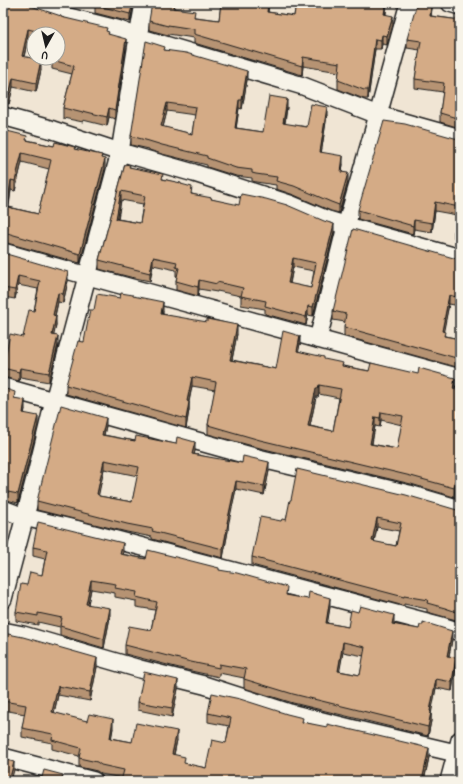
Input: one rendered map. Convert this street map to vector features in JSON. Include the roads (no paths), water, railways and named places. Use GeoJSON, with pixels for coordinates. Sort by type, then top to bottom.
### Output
{"type":"FeatureCollection","features":[{"type":"Feature","properties":{"kind":"street"},"geometry":{"type":"LineString","coordinates":[[26,3],[69,17],[117,29],[138,37],[303,86],[378,115],[460,138]]}},
{"type":"Feature","properties":{"kind":"street"},"geometry":{"type":"LineString","coordinates":[[3,599],[120,152],[144,3]]}},
{"type":"Feature","properties":{"kind":"street"},"geometry":{"type":"LineString","coordinates":[[318,339],[346,226],[409,3]]}},
{"type":"Feature","properties":{"kind":"street"},"geometry":{"type":"LineString","coordinates":[[450,3],[460,6]]}},
{"type":"Feature","properties":{"kind":"street"},"geometry":{"type":"LineString","coordinates":[[3,116],[194,173],[290,204],[346,226],[460,258]]}},
{"type":"Feature","properties":{"kind":"street"},"geometry":{"type":"LineString","coordinates":[[3,252],[460,378]]}},
{"type":"Feature","properties":{"kind":"street"},"geometry":{"type":"LineString","coordinates":[[3,387],[258,458],[408,494],[460,509]]}},
{"type":"Feature","properties":{"kind":"street"},"geometry":{"type":"LineString","coordinates":[[3,509],[24,517],[370,606],[460,632]]}},
{"type":"Feature","properties":{"kind":"street"},"geometry":{"type":"LineString","coordinates":[[3,631],[204,685],[290,713],[362,731],[459,749],[449,781]]}},
{"type":"Feature","properties":{"kind":"street"},"geometry":{"type":"LineString","coordinates":[[3,757],[94,781]]}}]}
